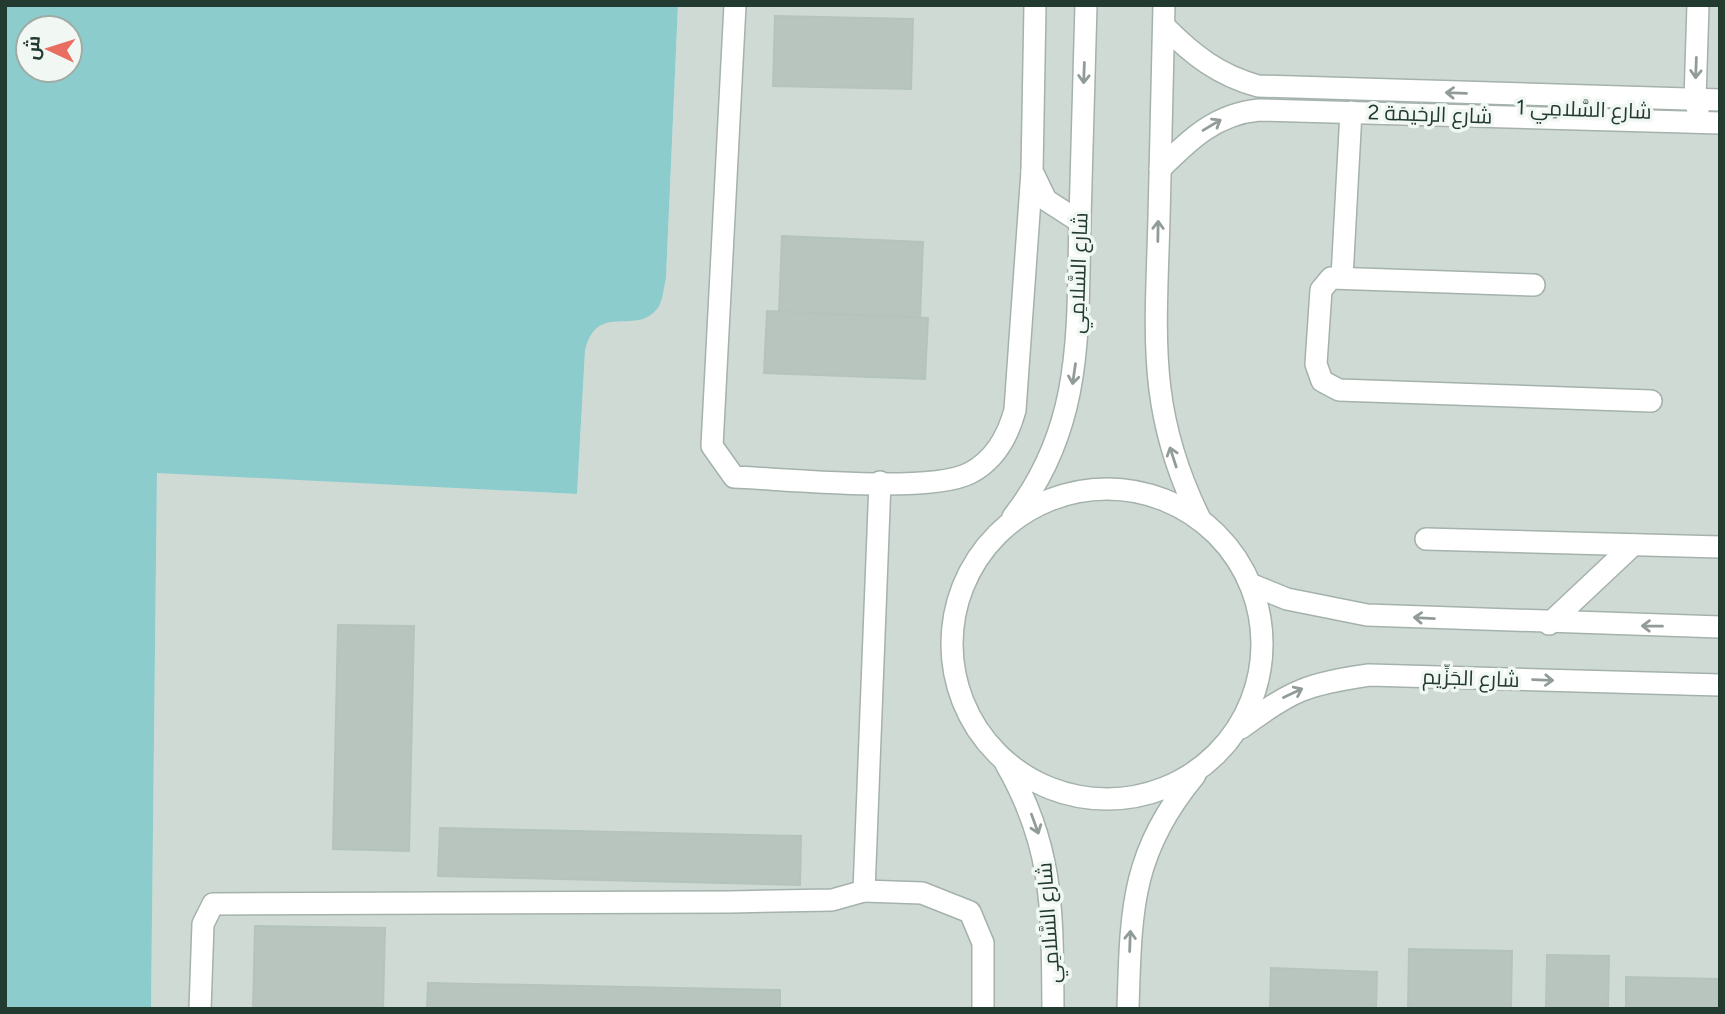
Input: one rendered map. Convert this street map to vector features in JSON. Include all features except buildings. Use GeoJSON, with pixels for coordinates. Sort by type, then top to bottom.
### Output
{"type":"FeatureCollection","features":[{"type":"Feature","properties":{"kind":"street"},"geometry":{"type":"LineString","coordinates":[[735,5],[712,446],[734,477],[933,484],[961,477],[987,461],[1010,429],[1015,410],[1032,171],[1035,5]]}},
{"type":"Feature","properties":{"kind":"street","name":"شارع السَّلامِي"},"geometry":{"type":"LineString","coordinates":[[1007,525],[1024,504],[1049,460],[1071,392],[1076,362],[1086,5]]}},
{"type":"Feature","properties":{"kind":"street"},"geometry":{"type":"LineString","coordinates":[[1698,5],[1706,114]]}},
{"type":"Feature","properties":{"kind":"street"},"geometry":{"type":"LineString","coordinates":[[1164,16],[1156,333],[1159,398],[1174,460],[1200,519]]}},
{"type":"Feature","properties":{"kind":"street","name":"شارع الرخيمَة 2"},"geometry":{"type":"LineString","coordinates":[[1164,16],[1202,62],[1220,73],[1258,86],[1706,114],[1720,100]]}},
{"type":"Feature","properties":{"kind":"street"},"geometry":{"type":"LineString","coordinates":[[1720,86],[1720,100]]}},
{"type":"Feature","properties":{"kind":"street","name":"شارع السَّلامِي 1"},"geometry":{"type":"LineString","coordinates":[[1472,116],[1488,108],[1503,107],[1706,114]]}},
{"type":"Feature","properties":{"kind":"street","name":"شارع الرخيمَة 2"},"geometry":{"type":"LineString","coordinates":[[1160,169],[1213,122],[1243,111],[1472,116]]}},
{"type":"Feature","properties":{"kind":"street"},"geometry":{"type":"LineString","coordinates":[[1342,277],[1351,112]]}},
{"type":"Feature","properties":{"kind":"street"},"geometry":{"type":"LineString","coordinates":[[1032,171],[1046,200],[1080,222]]}},
{"type":"Feature","properties":{"kind":"street"},"geometry":{"type":"LineString","coordinates":[[1534,285],[1342,277],[1327,281],[1320,296],[1317,370],[1322,381],[1333,388],[1651,401]]}},
{"type":"Feature","properties":{"kind":"street"},"geometry":{"type":"LineString","coordinates":[[864,891],[880,482]]}},
{"type":"Feature","properties":{"kind":"street"},"geometry":{"type":"LineString","coordinates":[[1128,1009],[1130,931],[1140,872],[1163,818],[1201,768],[1237,731],[1250,705],[1261,665],[1261,624],[1250,584],[1230,548],[1200,519],[1154,495],[1103,488],[1052,498],[1007,525],[986,546],[970,571],[959,599],[953,628],[953,658],[969,715],[1005,762],[1051,789],[1102,800],[1154,793],[1201,768]]}},
{"type":"Feature","properties":{"kind":"street"},"geometry":{"type":"LineString","coordinates":[[1426,539],[1720,547]]}},
{"type":"Feature","properties":{"kind":"street"},"geometry":{"type":"LineString","coordinates":[[1549,624],[1633,545]]}},
{"type":"Feature","properties":{"kind":"street"},"geometry":{"type":"LineString","coordinates":[[1250,584],[1287,599],[1367,615],[1549,624],[1720,627]]}},
{"type":"Feature","properties":{"kind":"street","name":"شارع الجَزِّيم"},"geometry":{"type":"LineString","coordinates":[[1237,731],[1279,700],[1312,684],[1369,675],[1720,685]]}},
{"type":"Feature","properties":{"kind":"street","name":"شارع السَّلامِي"},"geometry":{"type":"LineString","coordinates":[[1005,762],[1022,792],[1045,855],[1050,888],[1053,1009]]}},
{"type":"Feature","properties":{"kind":"street"},"geometry":{"type":"LineString","coordinates":[[200,1009],[203,924],[213,904],[794,901],[832,900],[864,891],[922,893],[970,912],[983,943],[983,1009]]}},
{"type":"Feature","properties":{"kind":"shaded area"},"geometry":{"type":"Polygon","coordinates":[[[678,5],[1720,5],[1720,1009],[151,1009],[157,472],[577,494],[588,335],[602,322],[643,319],[666,278],[678,5]]]}},
{"type":"Feature","properties":{"kind":"water"},"geometry":{"type":"Polygon","coordinates":[[[5,5],[678,5],[666,278],[662,300],[650,315],[640,320],[608,323],[591,335],[585,351],[577,494],[157,473],[151,1009],[5,1009],[5,5]]]}}]}
